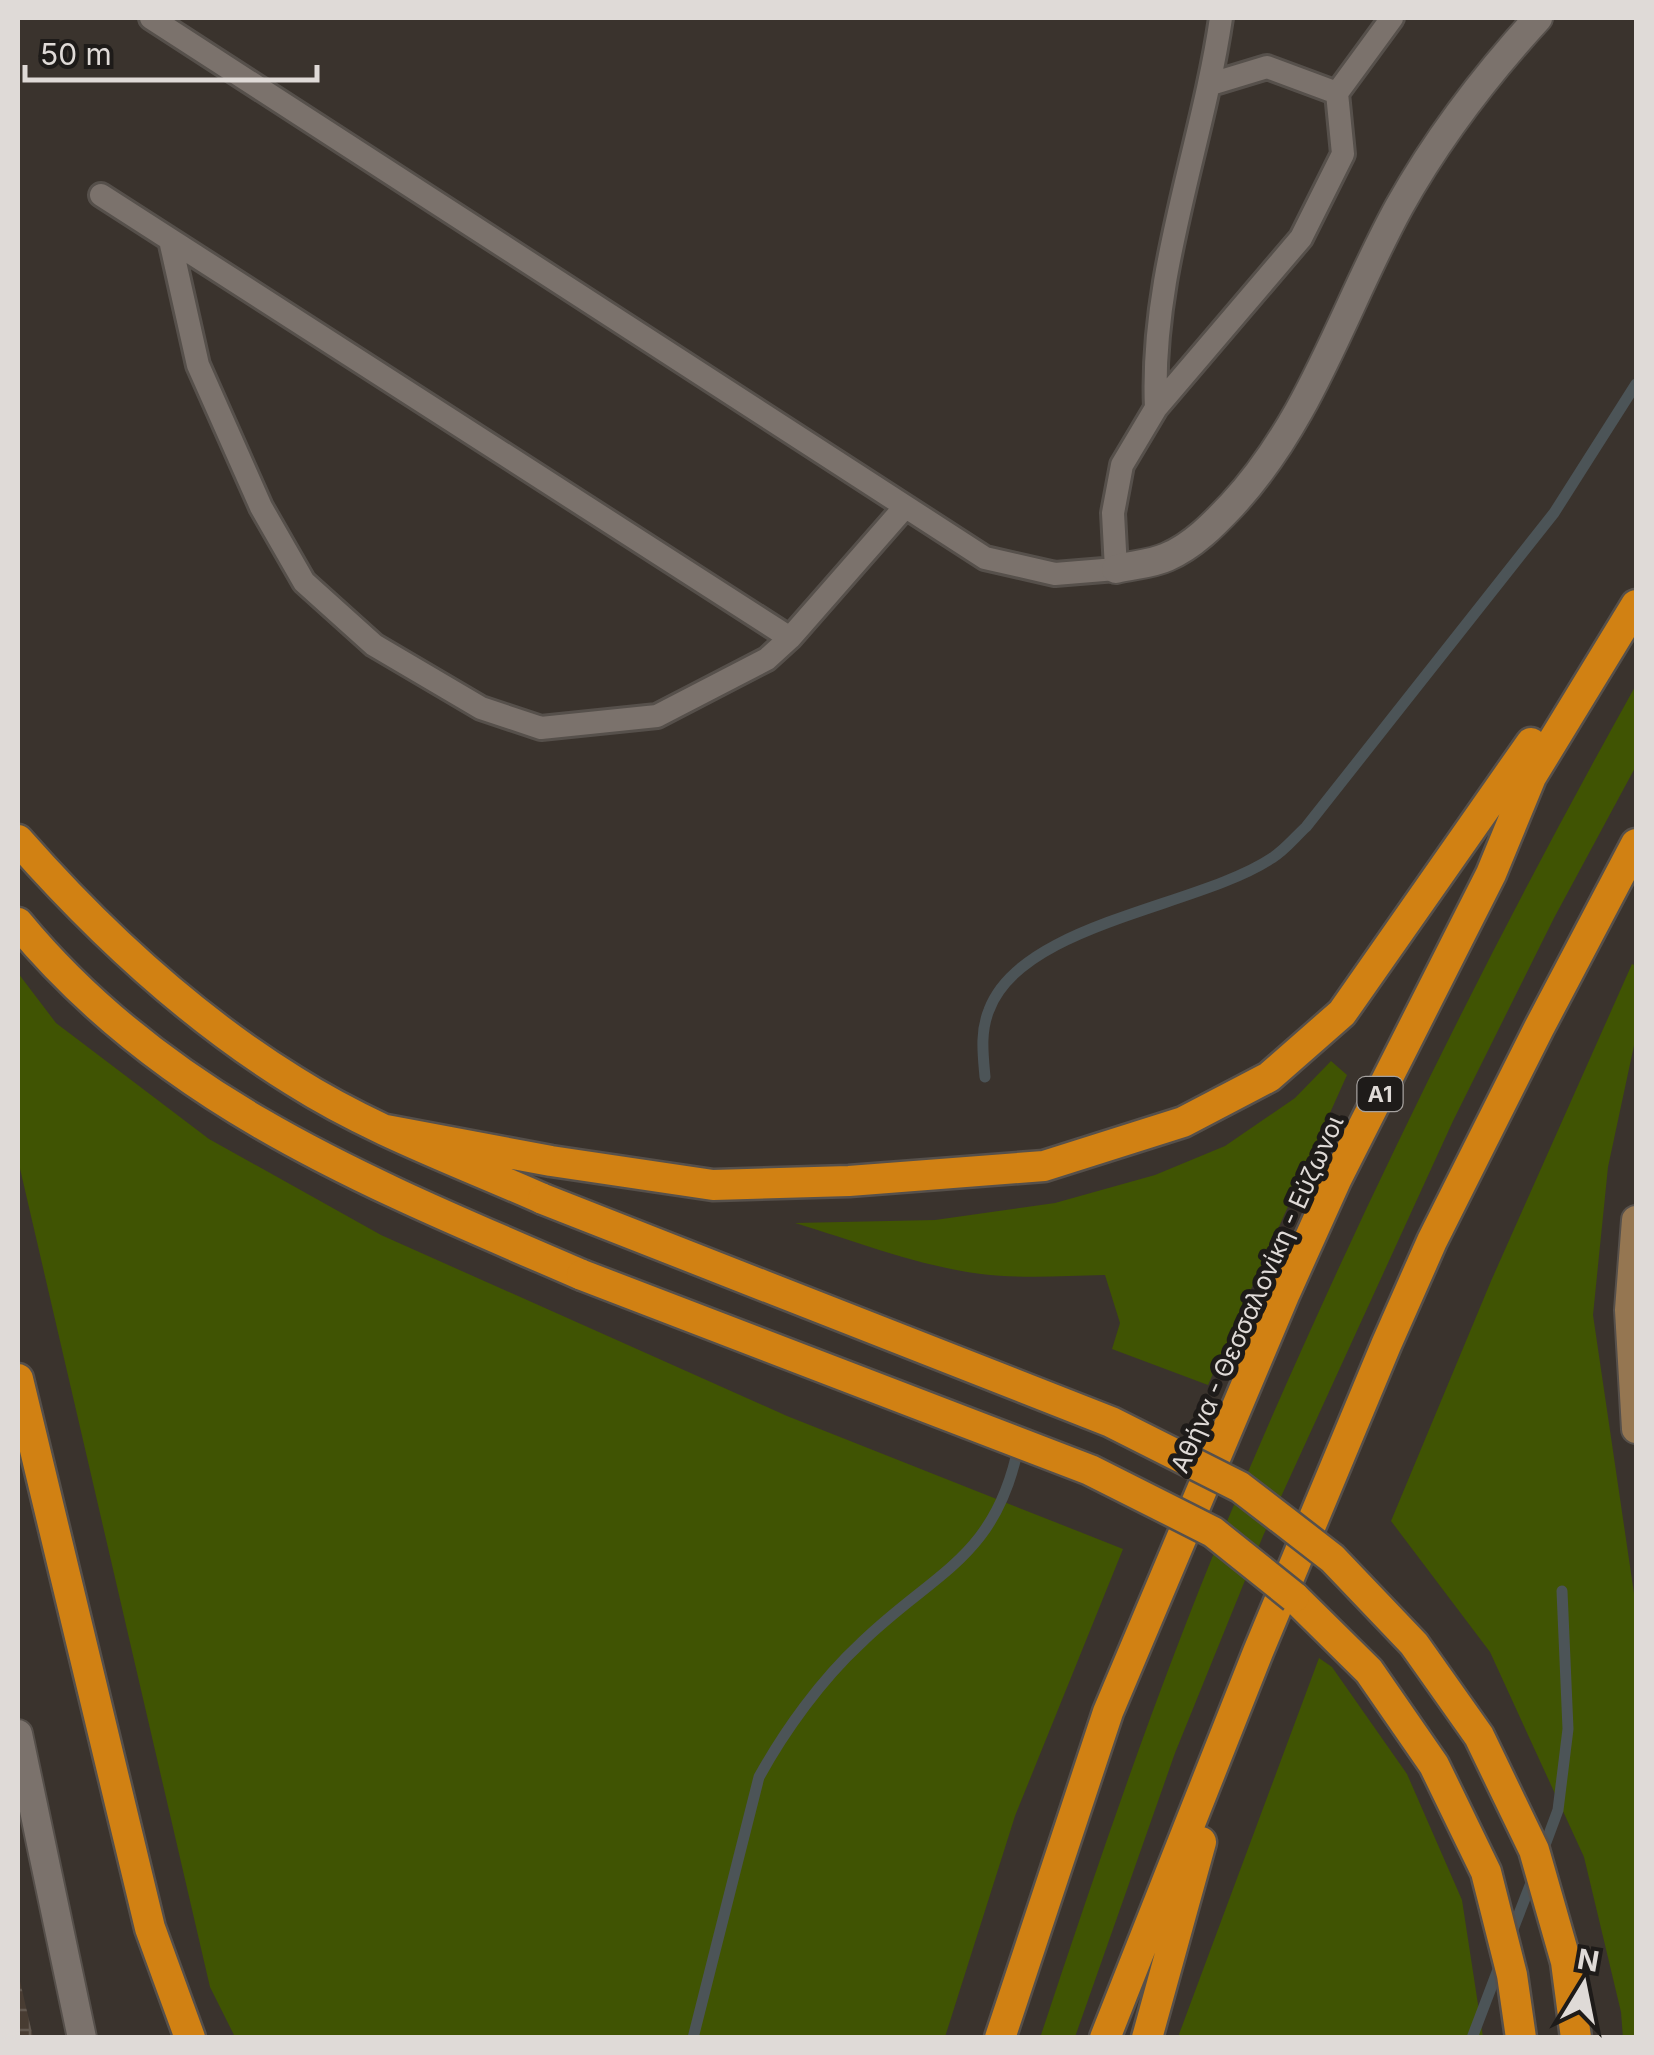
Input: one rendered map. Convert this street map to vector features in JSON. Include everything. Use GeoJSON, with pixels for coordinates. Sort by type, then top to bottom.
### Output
{"type":"FeatureCollection","features":[{"type":"Feature","properties":{"kind":"highway"},"geometry":{"type":"LineString","coordinates":[[386,1130],[713,1185],[849,1182],[1044,1166],[1184,1122],[1270,1077],[1342,1013],[1636,588]]}},
{"type":"Feature","properties":{"kind":"highway","name":"Αθήνα - Θεσσαλονίκη - Εύζωνοι"},"geometry":{"type":"LineString","coordinates":[[1000,2038],[1108,1712],[1285,1293],[1336,1180],[1491,874],[1531,778],[1636,605]]}},
{"type":"Feature","properties":{"kind":"highway"},"geometry":{"type":"LineString","coordinates":[[18,840],[124,952],[223,1034],[296,1082],[386,1130],[543,1199],[1112,1422],[1240,1487],[1332,1558],[1414,1644],[1479,1736],[1534,1850],[1566,1962],[1576,2038]]}},
{"type":"Feature","properties":{"kind":"highway"},"geometry":{"type":"LineString","coordinates":[[1105,2038],[1258,1652],[1432,1241],[1636,844]]}},
{"type":"Feature","properties":{"kind":"highway"},"geometry":{"type":"LineString","coordinates":[[18,923],[86,995],[201,1089],[361,1179],[582,1275],[1090,1470],[1213,1532],[1294,1597],[1370,1672],[1434,1765],[1486,1872],[1512,1974],[1521,2038]]}},
{"type":"Feature","properties":{"kind":"highway"},"geometry":{"type":"LineString","coordinates":[[18,1379],[150,1928],[190,2038]]}},
{"type":"Feature","properties":{"kind":"highway"},"geometry":{"type":"LineString","coordinates":[[1147,2038],[1258,1652]]}},
{"type":"Feature","properties":{"kind":"main road"},"geometry":{"type":"LineString","coordinates":[[1636,1220],[1629,1310],[1636,1429]]}},
{"type":"Feature","properties":{"kind":"street"},"geometry":{"type":"LineString","coordinates":[[1116,570],[1168,557],[1209,530],[1258,476],[1318,380],[1397,212],[1436,142],[1484,76],[1538,18]]}},
{"type":"Feature","properties":{"kind":"street"},"geometry":{"type":"LineString","coordinates":[[18,1734],[82,2038]]}},
{"type":"Feature","properties":{"kind":"lane"},"geometry":{"type":"LineString","coordinates":[[150,18],[985,558],[1056,574],[1116,570],[1113,513],[1122,466],[1156,408],[1300,238],[1343,154],[1337,93],[1392,18]]}},
{"type":"Feature","properties":{"kind":"lane"},"geometry":{"type":"LineString","coordinates":[[1156,408],[1154,363],[1166,265],[1211,84],[1221,18]]}},
{"type":"Feature","properties":{"kind":"lane"},"geometry":{"type":"LineString","coordinates":[[1211,84],[1267,67],[1337,93]]}},
{"type":"Feature","properties":{"kind":"lane"},"geometry":{"type":"LineString","coordinates":[[101,195],[790,638]]}},
{"type":"Feature","properties":{"kind":"lane"},"geometry":{"type":"LineString","coordinates":[[170,240],[198,366],[262,507],[304,582],[374,644],[481,708],[541,728],[657,716],[767,658],[790,638],[904,508]]}},
{"type":"Feature","properties":{"kind":"shaded area"},"geometry":{"type":"Polygon","coordinates":[[[18,1973],[33,2037],[18,2037],[18,1973]]]}},
{"type":"Feature","properties":{"kind":"green space"},"geometry":{"type":"Polygon","coordinates":[[[1636,685],[1636,766],[1554,918],[1453,1121],[1263,1536],[1175,1753],[1075,2037],[1040,2038],[1153,1712],[1274,1412],[1420,1096],[1525,889],[1636,685]]]}},
{"type":"Feature","properties":{"kind":"green space"},"geometry":{"type":"Polygon","coordinates":[[[1632,964],[1636,966],[1636,1036],[1608,1167],[1593,1315],[1636,1607],[1636,2037],[1623,2038],[1621,2012],[1584,1857],[1490,1652],[1391,1521],[1491,1281],[1632,964]]]}},
{"type":"Feature","properties":{"kind":"green space"},"geometry":{"type":"Polygon","coordinates":[[[18,973],[56,1023],[209,1139],[381,1235],[787,1416],[1123,1549],[1015,1816],[945,2037],[235,2037],[210,1987],[18,1160],[18,973]]]}},
{"type":"Feature","properties":{"kind":"green space"},"geometry":{"type":"Polygon","coordinates":[[[1331,1061],[1347,1075],[1208,1385],[1112,1349],[1120,1323],[1105,1275],[1012,1276],[957,1270],[795,1223],[935,1220],[1055,1203],[1155,1175],[1225,1146],[1295,1098],[1331,1061]]]}},
{"type":"Feature","properties":{"kind":"green space"},"geometry":{"type":"Polygon","coordinates":[[[1319,1658],[1332,1667],[1407,1774],[1462,1900],[1483,2037],[1178,2037],[1319,1658]]]}},
{"type":"Feature","properties":{"kind":"waterway"},"geometry":{"type":"LineString","coordinates":[[985,1077],[983,1035],[989,1010],[1007,980],[1036,956],[1115,920],[1240,875],[1277,855],[1306,827],[1554,513],[1636,384]]}},
{"type":"Feature","properties":{"kind":"waterway"},"geometry":{"type":"LineString","coordinates":[[693,2038],[759,1777],[792,1724],[832,1673],[978,1539],[1009,1483],[1019,1444]]}},
{"type":"Feature","properties":{"kind":"waterway"},"geometry":{"type":"LineString","coordinates":[[1542,1853],[1558,1810],[1568,1729],[1562,1591]]}},
{"type":"Feature","properties":{"kind":"waterway"},"geometry":{"type":"LineString","coordinates":[[1510,1937],[1534,1875]]}},
{"type":"Feature","properties":{"kind":"waterway"},"geometry":{"type":"LineString","coordinates":[[1472,2038],[1502,1959]]}}]}
